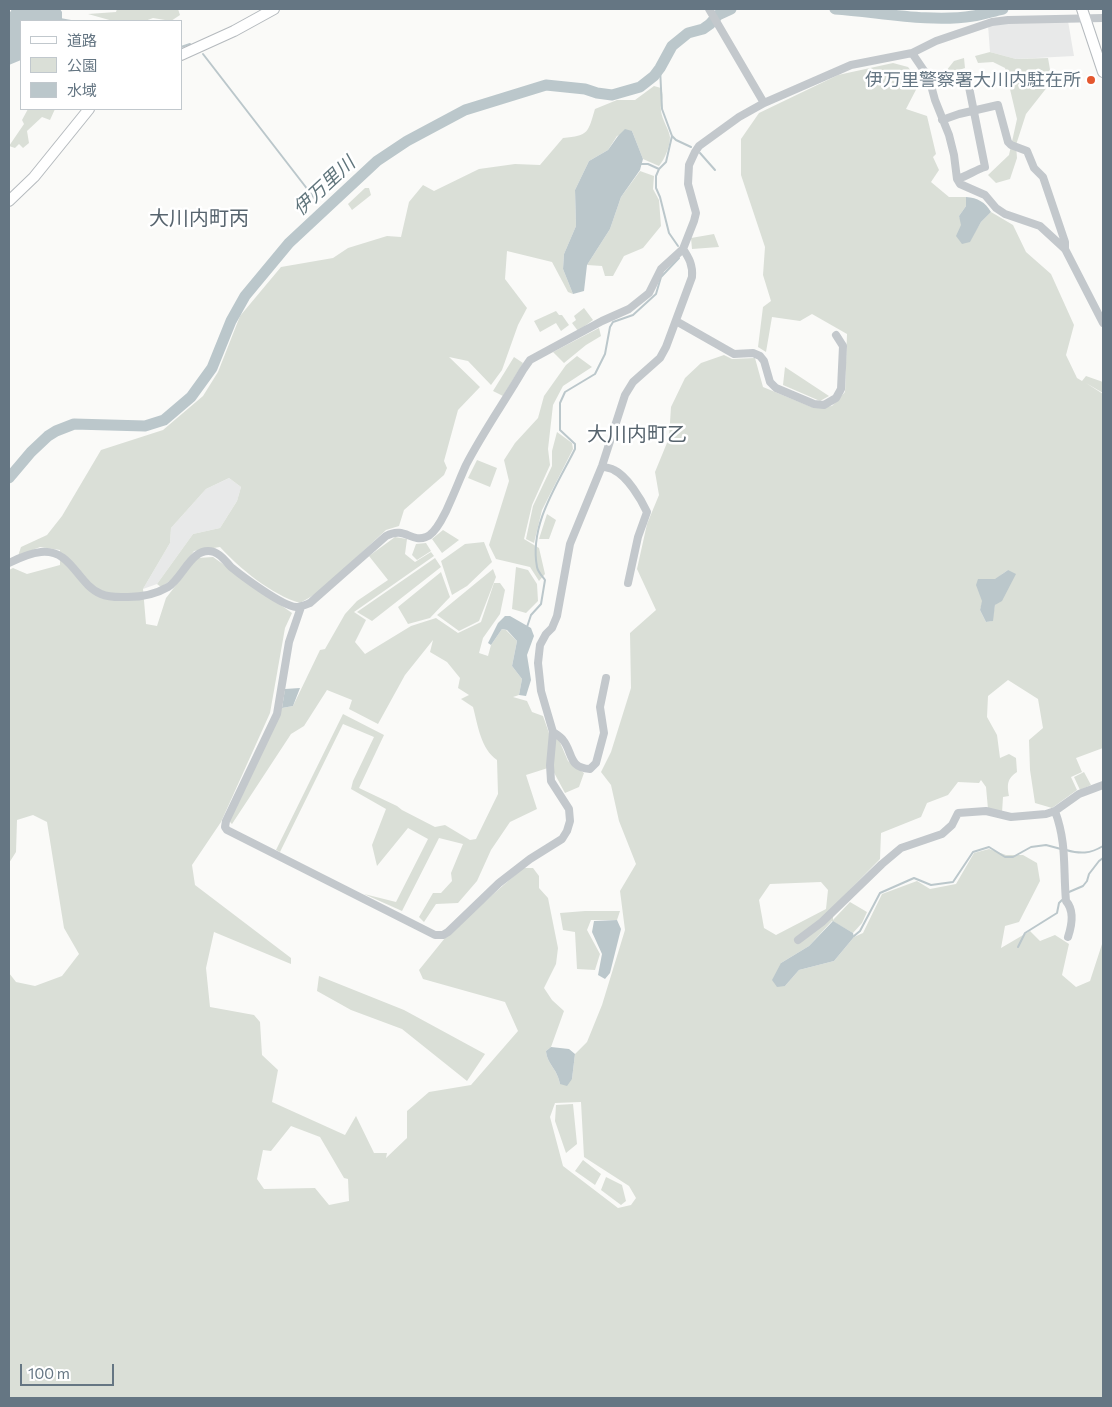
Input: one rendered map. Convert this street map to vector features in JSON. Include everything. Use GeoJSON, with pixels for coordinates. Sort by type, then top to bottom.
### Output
{"type":"FeatureCollection","features":[{"type":"Feature","properties":{"kind":"main road"},"geometry":{"type":"LineString","coordinates":[[182,55],[234,31],[274,9]]}},
{"type":"Feature","properties":{"kind":"main road"},"geometry":{"type":"LineString","coordinates":[[1084,15],[1103,72]]}},
{"type":"Feature","properties":{"kind":"main road"},"geometry":{"type":"LineString","coordinates":[[9,201],[34,177],[88,110]]}},
{"type":"Feature","properties":{"kind":"street"},"geometry":{"type":"LineString","coordinates":[[709,9],[764,103]]}},
{"type":"Feature","properties":{"kind":"street"},"geometry":{"type":"LineString","coordinates":[[9,562],[34,553],[53,553],[72,564],[92,589],[100,594],[109,597],[139,598],[168,587],[193,558],[209,551],[222,556],[230,566],[280,601],[295,607],[301,607],[310,603],[386,536],[393,532],[399,532],[418,538],[427,537],[436,528],[449,505],[467,465],[530,360],[602,321],[629,309],[649,293],[661,269],[683,248],[694,221],[696,213],[688,184],[689,165],[699,146],[739,117],[764,103],[851,65],[912,53],[936,41],[992,22],[1084,15],[1103,18]]}},
{"type":"Feature","properties":{"kind":"street"},"geometry":{"type":"LineString","coordinates":[[912,53],[929,78],[942,120],[949,135],[957,179],[960,184],[985,195],[996,208],[1005,214],[1040,226],[1065,249],[1103,323]]}},
{"type":"Feature","properties":{"kind":"street"},"geometry":{"type":"LineString","coordinates":[[957,179],[968,176],[974,170],[985,166],[967,77]]}},
{"type":"Feature","properties":{"kind":"street"},"geometry":{"type":"LineString","coordinates":[[942,120],[998,105],[1008,142],[1027,151],[1034,168],[1043,177],[1065,242],[1065,249]]}},
{"type":"Feature","properties":{"kind":"street"},"geometry":{"type":"LineString","coordinates":[[301,607],[289,642],[277,714],[226,821],[225,827],[227,830],[425,930],[443,935],[499,883],[530,859],[562,839],[570,821],[569,810],[551,781],[550,765],[553,732],[541,691],[538,663],[540,645],[552,628],[557,616],[570,544],[602,466],[628,389],[633,382],[660,358],[666,347],[692,277],[693,268],[683,248]]}},
{"type":"Feature","properties":{"kind":"street"},"geometry":{"type":"LineString","coordinates":[[676,321],[734,354],[753,353],[760,356],[764,361],[770,382],[776,388],[814,404],[824,405],[836,398],[841,390],[843,346],[836,335]]}},
{"type":"Feature","properties":{"kind":"street"},"geometry":{"type":"LineString","coordinates":[[602,466],[614,470],[622,476],[642,502],[647,512],[638,537],[628,583]]}},
{"type":"Feature","properties":{"kind":"street"},"geometry":{"type":"LineString","coordinates":[[553,732],[563,740],[571,760],[583,769],[590,770],[596,763],[604,733],[600,707],[606,678]]}},
{"type":"Feature","properties":{"kind":"street"},"geometry":{"type":"LineString","coordinates":[[798,940],[832,913],[901,848],[942,834],[952,825],[958,813],[986,811],[1011,817],[1046,814],[1055,811],[1079,794],[1103,785]]}},
{"type":"Feature","properties":{"kind":"street"},"geometry":{"type":"LineString","coordinates":[[1055,811],[1060,825],[1064,849],[1066,901],[1070,905],[1072,926],[1068,937]]}},
{"type":"Feature","properties":{"kind":"shaded area"},"geometry":{"type":"Polygon","coordinates":[[[1068,21],[1074,56],[1016,59],[990,52],[988,25],[1007,22],[1068,21]]]}},
{"type":"Feature","properties":{"kind":"shaded area"},"geometry":{"type":"Polygon","coordinates":[[[229,478],[241,487],[237,501],[220,528],[193,534],[157,584],[143,589],[170,543],[171,528],[206,489],[229,478]]]}},
{"type":"Feature","properties":{"kind":"green space"},"geometry":{"type":"Polygon","coordinates":[[[117,9],[178,9],[180,15],[172,20],[153,18],[148,20],[109,20],[88,14],[116,12],[117,9]]]}},
{"type":"Feature","properties":{"kind":"green space"},"geometry":{"type":"Polygon","coordinates":[[[990,52],[1016,59],[1048,58],[1052,81],[1026,114],[1016,145],[1017,158],[1010,179],[996,183],[988,175],[1009,155],[1017,119],[1005,68],[993,62],[978,63],[975,56],[990,52]]]}},
{"type":"Feature","properties":{"kind":"green space"},"geometry":{"type":"Polygon","coordinates":[[[964,58],[965,68],[947,74],[946,71],[954,61],[964,58]]]}},
{"type":"Feature","properties":{"kind":"green space"},"geometry":{"type":"Polygon","coordinates":[[[893,63],[908,67],[920,82],[906,109],[927,116],[936,154],[933,157],[939,170],[931,182],[949,197],[966,197],[966,206],[959,216],[969,242],[981,222],[991,212],[1013,225],[1026,252],[1051,274],[1074,325],[1066,355],[1077,378],[1082,381],[1086,376],[1103,382],[1103,393],[1086,383],[1103,394],[1103,748],[1076,758],[1082,772],[1071,777],[1077,790],[1052,808],[1035,803],[1030,770],[1029,740],[1043,728],[1038,699],[1008,680],[988,696],[987,717],[997,735],[1000,758],[1009,754],[1016,758],[1017,772],[1011,777],[1009,782],[1009,796],[1003,797],[1002,813],[988,809],[986,787],[981,780],[979,783],[958,782],[948,795],[927,803],[921,817],[881,833],[880,859],[833,907],[833,920],[850,902],[867,912],[862,923],[853,933],[832,921],[809,946],[781,963],[785,986],[799,970],[834,961],[854,937],[863,933],[882,894],[917,881],[930,889],[956,884],[974,853],[989,849],[1006,855],[1023,855],[1037,863],[1040,881],[1019,922],[1005,926],[1001,948],[1030,931],[1040,941],[1055,935],[1069,944],[1062,975],[1076,987],[1090,981],[1103,941],[1103,1398],[9,1398],[9,973],[16,982],[35,986],[62,976],[79,954],[64,928],[47,822],[33,815],[17,820],[16,852],[9,863],[9,570],[13,568],[27,574],[60,565],[60,550],[40,547],[18,556],[21,547],[47,535],[62,516],[101,450],[163,430],[203,396],[218,372],[240,316],[281,267],[333,258],[348,248],[387,236],[401,237],[409,202],[423,185],[434,191],[479,169],[515,164],[540,165],[563,138],[578,136],[589,128],[595,109],[617,100],[635,100],[654,86],[661,88],[663,95],[661,111],[670,137],[667,152],[659,166],[643,159],[632,131],[617,136],[608,150],[589,161],[575,190],[576,226],[564,254],[563,269],[573,294],[568,292],[552,262],[507,251],[505,279],[527,308],[518,325],[502,370],[491,385],[468,361],[449,357],[480,387],[458,410],[444,461],[447,468],[444,475],[404,510],[399,526],[386,530],[319,592],[300,603],[278,594],[257,580],[220,547],[194,551],[174,578],[161,587],[157,584],[193,534],[220,528],[237,501],[241,487],[229,478],[206,489],[171,528],[170,543],[143,589],[146,624],[157,626],[166,598],[197,558],[213,557],[292,613],[285,628],[270,713],[221,822],[192,865],[195,885],[291,958],[291,964],[214,932],[206,968],[210,1007],[254,1015],[260,1022],[262,1055],[278,1070],[272,1102],[345,1135],[356,1116],[374,1153],[387,1153],[386,1158],[407,1138],[407,1111],[429,1092],[471,1085],[518,1031],[505,1002],[423,979],[419,970],[449,933],[523,868],[533,868],[539,876],[539,888],[548,898],[558,948],[556,964],[544,988],[552,1000],[564,1011],[551,1047],[546,1051],[560,1084],[572,1079],[575,1054],[587,1042],[602,1005],[625,930],[620,891],[636,864],[619,821],[611,785],[601,772],[611,752],[631,688],[630,633],[656,610],[637,569],[647,524],[659,495],[655,472],[669,438],[671,407],[685,378],[701,363],[724,355],[732,359],[755,358],[763,387],[814,408],[832,406],[845,392],[847,334],[812,314],[800,321],[772,317],[766,352],[758,347],[763,307],[771,301],[763,275],[765,247],[741,175],[741,139],[759,113],[838,75],[893,63]],[[1008,570],[998,578],[987,592],[980,610],[986,622],[992,621],[995,605],[1008,570]],[[821,882],[770,884],[759,900],[764,928],[776,935],[826,909],[828,890],[821,882]],[[581,1102],[555,1103],[550,1117],[563,1166],[618,1208],[631,1205],[636,1198],[629,1186],[584,1157],[581,1102]],[[291,1126],[271,1151],[263,1150],[257,1179],[264,1189],[315,1188],[329,1205],[349,1201],[348,1179],[344,1178],[320,1137],[291,1126]]]}},
{"type":"Feature","properties":{"kind":"green space"},"geometry":{"type":"Polygon","coordinates":[[[27,110],[55,110],[50,120],[42,117],[27,131],[29,143],[23,148],[19,144],[15,148],[9,146],[24,124],[22,120],[27,110]]]}},
{"type":"Feature","properties":{"kind":"green space"},"geometry":{"type":"Polygon","coordinates":[[[640,171],[654,176],[653,189],[659,200],[661,226],[643,248],[624,256],[613,276],[605,276],[602,266],[587,265],[610,229],[621,197],[640,171]]]}},
{"type":"Feature","properties":{"kind":"green space"},"geometry":{"type":"Polygon","coordinates":[[[365,188],[369,188],[371,195],[352,210],[348,204],[365,188]]]}},
{"type":"Feature","properties":{"kind":"green space"},"geometry":{"type":"Polygon","coordinates":[[[714,234],[719,247],[692,249],[691,238],[714,234]]]}},
{"type":"Feature","properties":{"kind":"green space"},"geometry":{"type":"Polygon","coordinates":[[[584,308],[593,320],[578,331],[572,323],[576,320],[574,316],[584,308]]]}},
{"type":"Feature","properties":{"kind":"green space"},"geometry":{"type":"Polygon","coordinates":[[[556,311],[559,315],[562,315],[569,325],[561,331],[556,323],[540,332],[534,321],[556,311]]]}},
{"type":"Feature","properties":{"kind":"green space"},"geometry":{"type":"Polygon","coordinates":[[[599,328],[601,336],[586,345],[564,363],[553,352],[599,328]]]}},
{"type":"Feature","properties":{"kind":"green space"},"geometry":{"type":"Polygon","coordinates":[[[577,356],[592,367],[563,386],[553,405],[548,449],[550,465],[532,505],[524,539],[539,548],[545,574],[539,581],[530,567],[496,559],[489,545],[509,481],[504,460],[515,443],[538,418],[544,396],[566,365],[577,356]]]}},
{"type":"Feature","properties":{"kind":"green space"},"geometry":{"type":"Polygon","coordinates":[[[514,357],[523,363],[503,396],[493,391],[514,357]]]}},
{"type":"Feature","properties":{"kind":"green space"},"geometry":{"type":"Polygon","coordinates":[[[785,367],[829,396],[820,401],[783,385],[785,367]]]}},
{"type":"Feature","properties":{"kind":"green space"},"geometry":{"type":"Polygon","coordinates":[[[557,432],[572,443],[573,449],[542,510],[534,543],[526,539],[533,506],[552,466],[552,451],[557,432]]]}},
{"type":"Feature","properties":{"kind":"green space"},"geometry":{"type":"Polygon","coordinates":[[[477,460],[497,468],[490,487],[468,478],[477,460]]]}},
{"type":"Feature","properties":{"kind":"green space"},"geometry":{"type":"Polygon","coordinates":[[[547,514],[556,520],[549,539],[539,539],[547,514]]]}},
{"type":"Feature","properties":{"kind":"green space"},"geometry":{"type":"Polygon","coordinates":[[[443,530],[459,540],[442,553],[432,539],[443,530]]]}},
{"type":"Feature","properties":{"kind":"green space"},"geometry":{"type":"Polygon","coordinates":[[[395,537],[407,539],[405,554],[415,562],[431,552],[434,556],[354,612],[366,620],[355,642],[365,654],[411,626],[436,618],[458,633],[481,622],[494,583],[500,583],[505,590],[500,614],[483,638],[479,653],[488,656],[491,645],[502,629],[506,630],[517,641],[512,666],[522,679],[519,695],[513,697],[527,701],[532,712],[543,716],[549,733],[559,740],[568,761],[584,773],[579,787],[565,793],[551,767],[526,775],[537,809],[510,822],[491,850],[477,881],[458,903],[436,904],[424,922],[419,917],[433,893],[441,893],[452,881],[451,873],[463,844],[439,838],[402,911],[364,894],[396,902],[428,839],[408,828],[377,866],[372,845],[386,809],[351,789],[374,737],[343,724],[280,852],[276,850],[343,714],[384,735],[359,788],[435,827],[445,825],[470,840],[476,839],[498,794],[497,760],[487,750],[473,707],[461,699],[469,695],[458,688],[460,678],[447,662],[430,652],[433,640],[405,675],[378,724],[349,709],[352,700],[327,690],[304,726],[291,734],[232,824],[229,821],[282,708],[293,706],[320,650],[325,649],[345,614],[357,601],[388,580],[369,556],[395,537]]]}},
{"type":"Feature","properties":{"kind":"green space"},"geometry":{"type":"Polygon","coordinates":[[[484,542],[492,562],[467,586],[452,595],[441,561],[465,544],[484,542]]]}},
{"type":"Feature","properties":{"kind":"green space"},"geometry":{"type":"Polygon","coordinates":[[[426,543],[431,551],[417,560],[412,555],[416,544],[426,543]]]}},
{"type":"Feature","properties":{"kind":"green space"},"geometry":{"type":"Polygon","coordinates":[[[435,558],[441,567],[372,621],[357,612],[435,558]]]}},
{"type":"Feature","properties":{"kind":"green space"},"geometry":{"type":"Polygon","coordinates":[[[516,567],[528,570],[537,584],[538,601],[526,613],[512,609],[516,567]]]}},
{"type":"Feature","properties":{"kind":"green space"},"geometry":{"type":"Polygon","coordinates":[[[493,569],[496,577],[479,621],[459,631],[437,615],[493,569]]]}},
{"type":"Feature","properties":{"kind":"green space"},"geometry":{"type":"Polygon","coordinates":[[[441,572],[450,597],[430,618],[408,624],[398,607],[441,572]]]}},
{"type":"Feature","properties":{"kind":"green space"},"geometry":{"type":"Polygon","coordinates":[[[1084,772],[1091,785],[1080,790],[1074,777],[1084,772]]]}},
{"type":"Feature","properties":{"kind":"green space"},"geometry":{"type":"Polygon","coordinates":[[[620,911],[617,920],[591,920],[587,930],[600,954],[595,970],[577,969],[575,932],[563,930],[560,913],[620,911]]]}},
{"type":"Feature","properties":{"kind":"green space"},"geometry":{"type":"Polygon","coordinates":[[[319,976],[404,1010],[485,1054],[467,1081],[402,1029],[351,1010],[317,991],[319,976]]]}},
{"type":"Feature","properties":{"kind":"green space"},"geometry":{"type":"Polygon","coordinates":[[[573,1104],[577,1144],[566,1153],[555,1121],[556,1105],[573,1104]]]}},
{"type":"Feature","properties":{"kind":"green space"},"geometry":{"type":"Polygon","coordinates":[[[583,1160],[601,1174],[595,1185],[575,1171],[583,1160]]]}},
{"type":"Feature","properties":{"kind":"green space"},"geometry":{"type":"Polygon","coordinates":[[[606,1177],[622,1185],[626,1201],[621,1205],[601,1190],[606,1177]]]}},
{"type":"Feature","properties":{"kind":"water"},"geometry":{"type":"Polygon","coordinates":[[[12,9],[60,9],[62,20],[20,20],[20,60],[9,65],[9,14],[12,9]]]}},
{"type":"Feature","properties":{"kind":"water"},"geometry":{"type":"Polygon","coordinates":[[[625,129],[632,131],[643,159],[640,170],[621,197],[610,229],[587,265],[584,291],[573,294],[563,269],[564,254],[576,226],[575,190],[589,161],[608,150],[625,129]]]}},
{"type":"Feature","properties":{"kind":"water"},"geometry":{"type":"Polygon","coordinates":[[[966,197],[981,201],[991,212],[981,222],[970,242],[962,244],[956,236],[961,225],[959,216],[966,206],[966,197]]]}},
{"type":"Feature","properties":{"kind":"water"},"geometry":{"type":"Polygon","coordinates":[[[1008,570],[1016,574],[1002,601],[995,605],[993,621],[986,622],[980,610],[982,601],[976,585],[978,579],[995,579],[1008,570]]]}},
{"type":"Feature","properties":{"kind":"water"},"geometry":{"type":"Polygon","coordinates":[[[505,616],[510,616],[531,628],[534,636],[527,655],[531,680],[526,696],[519,695],[522,679],[512,666],[517,641],[507,630],[502,629],[491,645],[488,643],[498,623],[505,616]]]}},
{"type":"Feature","properties":{"kind":"water"},"geometry":{"type":"Polygon","coordinates":[[[300,688],[293,706],[282,708],[285,689],[300,688]]]}},
{"type":"Feature","properties":{"kind":"water"},"geometry":{"type":"Polygon","coordinates":[[[617,920],[621,929],[610,973],[605,979],[598,975],[602,954],[592,932],[594,921],[617,920]]]}},
{"type":"Feature","properties":{"kind":"water"},"geometry":{"type":"Polygon","coordinates":[[[833,921],[853,933],[854,937],[834,961],[799,970],[785,986],[777,987],[772,980],[781,963],[809,946],[833,921]]]}},
{"type":"Feature","properties":{"kind":"water"},"geometry":{"type":"Polygon","coordinates":[[[551,1047],[569,1049],[575,1054],[572,1079],[567,1086],[560,1084],[557,1074],[548,1059],[546,1051],[551,1047]]]}},
{"type":"Feature","properties":{"kind":"waterway","name":"伊万里川"},"geometry":{"type":"LineString","coordinates":[[9,478],[31,452],[48,436],[74,424],[145,426],[164,420],[191,397],[212,368],[231,321],[245,296],[289,243],[377,161],[407,141],[465,110],[546,85],[585,89],[612,95],[640,87],[654,76],[672,46],[688,33],[703,29],[718,15],[731,9]]}},
{"type":"Feature","properties":{"kind":"waterway","name":"伊万里川"},"geometry":{"type":"LineString","coordinates":[[835,9],[922,18],[957,18],[1003,9]]}},
{"type":"Feature","properties":{"kind":"waterway"},"geometry":{"type":"LineString","coordinates":[[60,19],[66,20]]}},
{"type":"Feature","properties":{"kind":"waterway"},"geometry":{"type":"LineString","coordinates":[[182,47],[190,44]]}},
{"type":"Feature","properties":{"kind":"waterway"},"geometry":{"type":"LineString","coordinates":[[203,54],[315,199]]}},
{"type":"Feature","properties":{"kind":"waterway"},"geometry":{"type":"LineString","coordinates":[[660,68],[662,109],[672,136],[666,162],[659,169],[656,176],[656,188],[669,233],[678,246]]}},
{"type":"Feature","properties":{"kind":"waterway"},"geometry":{"type":"LineString","coordinates":[[672,136],[691,147]]}},
{"type":"Feature","properties":{"kind":"waterway"},"geometry":{"type":"LineString","coordinates":[[700,153],[715,170]]}},
{"type":"Feature","properties":{"kind":"waterway"},"geometry":{"type":"LineString","coordinates":[[640,164],[648,164],[659,169]]}},
{"type":"Feature","properties":{"kind":"waterway"},"geometry":{"type":"LineString","coordinates":[[527,627],[531,615],[541,604],[545,580],[538,569],[536,551],[541,521],[553,491],[575,449],[575,444],[560,430],[560,403],[565,392],[595,374],[605,354],[610,327],[613,322],[633,315],[656,294],[661,277],[679,258]]}},
{"type":"Feature","properties":{"kind":"waterway"},"geometry":{"type":"LineString","coordinates":[[854,936],[860,931],[880,893],[914,878],[931,885],[953,882],[973,852],[989,847],[1005,857],[1013,857],[1031,847],[1046,845],[1061,849]]}},
{"type":"Feature","properties":{"kind":"waterway"},"geometry":{"type":"LineString","coordinates":[[1066,850],[1085,853],[1103,846]]}},
{"type":"Feature","properties":{"kind":"waterway"},"geometry":{"type":"LineString","coordinates":[[1069,892],[1083,886],[1089,874],[1103,858]]}},
{"type":"Feature","properties":{"kind":"waterway"},"geometry":{"type":"LineString","coordinates":[[1018,947],[1025,933],[1057,913],[1059,903],[1062,900]]}},
{"type":"Feature","properties":{"kind":"place","name":"伊万里警察署大川内駐在所"},"geometry":{"type":"Point","coordinates":[1091,80]}},
{"type":"Feature","properties":{"kind":"district","name":"大川内町丙"},"geometry":{"type":"Point","coordinates":[199,218]}},
{"type":"Feature","properties":{"kind":"district","name":"大川内町乙"},"geometry":{"type":"Point","coordinates":[637,434]}}]}
